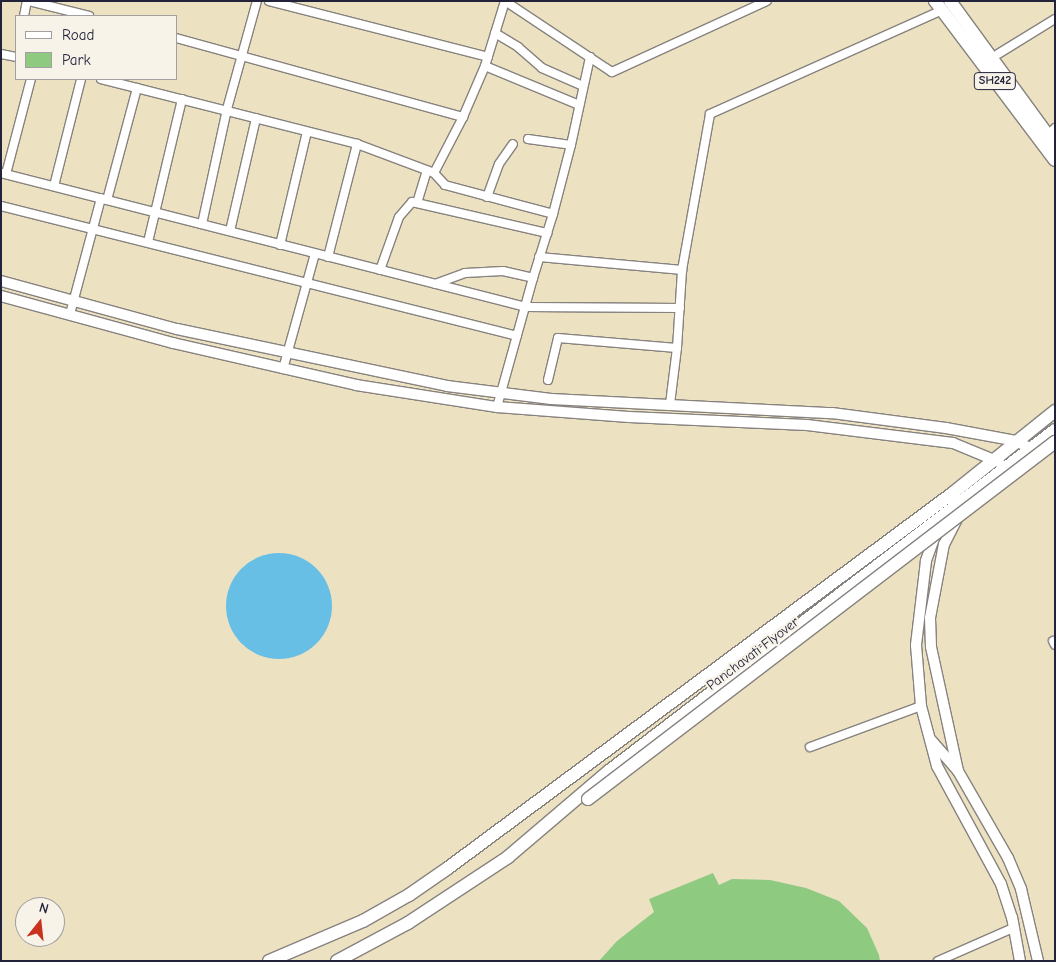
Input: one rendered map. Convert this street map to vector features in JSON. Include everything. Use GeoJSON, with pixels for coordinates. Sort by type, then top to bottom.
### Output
{"type":"FeatureCollection","features":[{"type":"Feature","properties":{"kind":"main road","name":"SH242"},"geometry":{"type":"LineString","coordinates":[[960,1],[1054,130]]}},
{"type":"Feature","properties":{"kind":"main road","name":"SH242"},"geometry":{"type":"LineString","coordinates":[[942,4],[1055,160]]}},
{"type":"Feature","properties":{"kind":"main road"},"geometry":{"type":"LineString","coordinates":[[942,4],[1055,145]]}},
{"type":"Feature","properties":{"kind":"main road"},"geometry":{"type":"LineString","coordinates":[[269,961],[363,921],[410,895],[953,493],[1055,411]]}},
{"type":"Feature","properties":{"kind":"main road"},"geometry":{"type":"LineString","coordinates":[[337,961],[408,923],[508,857],[609,771],[1055,430]]}},
{"type":"Feature","properties":{"kind":"main road","name":"Panchavati Flyover"},"geometry":{"type":"LineString","coordinates":[[565,808],[588,800],[1055,442]]}},
{"type":"Feature","properties":{"kind":"street"},"geometry":{"type":"LineString","coordinates":[[24,15],[28,1],[85,15]]}},
{"type":"Feature","properties":{"kind":"street"},"geometry":{"type":"LineString","coordinates":[[202,224],[227,109],[257,1]]}},
{"type":"Feature","properties":{"kind":"street"},"geometry":{"type":"LineString","coordinates":[[270,1],[488,57]]}},
{"type":"Feature","properties":{"kind":"street"},"geometry":{"type":"LineString","coordinates":[[418,203],[431,172],[463,117],[485,66],[505,1],[612,72],[767,1]]}},
{"type":"Feature","properties":{"kind":"street"},"geometry":{"type":"LineString","coordinates":[[670,404],[677,348],[682,270],[710,114],[942,4]]}},
{"type":"Feature","properties":{"kind":"street"},"geometry":{"type":"LineString","coordinates":[[998,54],[1055,18]]}},
{"type":"Feature","properties":{"kind":"street"},"geometry":{"type":"LineString","coordinates":[[495,33],[518,47],[542,68],[583,86]]}},
{"type":"Feature","properties":{"kind":"street"},"geometry":{"type":"LineString","coordinates":[[178,38],[241,54],[463,117]]}},
{"type":"Feature","properties":{"kind":"street"},"geometry":{"type":"LineString","coordinates":[[1,54],[15,57]]}},
{"type":"Feature","properties":{"kind":"street"},"geometry":{"type":"LineString","coordinates":[[497,407],[553,214],[571,145],[590,56]]}},
{"type":"Feature","properties":{"kind":"street"},"geometry":{"type":"LineString","coordinates":[[485,66],[579,105]]}},
{"type":"Feature","properties":{"kind":"street"},"geometry":{"type":"LineString","coordinates":[[31,80],[4,174],[526,307],[680,308]]}},
{"type":"Feature","properties":{"kind":"street"},"geometry":{"type":"LineString","coordinates":[[54,186],[81,80]]}},
{"type":"Feature","properties":{"kind":"street"},"geometry":{"type":"LineString","coordinates":[[105,80],[227,109],[357,144],[431,172],[445,185],[553,214]]}},
{"type":"Feature","properties":{"kind":"street"},"geometry":{"type":"LineString","coordinates":[[70,314],[137,88]]}},
{"type":"Feature","properties":{"kind":"street"},"geometry":{"type":"LineString","coordinates":[[148,242],[182,99]]}},
{"type":"Feature","properties":{"kind":"street"},"geometry":{"type":"LineString","coordinates":[[230,231],[256,118]]}},
{"type":"Feature","properties":{"kind":"street"},"geometry":{"type":"LineString","coordinates":[[280,245],[307,132]]}},
{"type":"Feature","properties":{"kind":"street"},"geometry":{"type":"LineString","coordinates":[[528,139],[571,145]]}},
{"type":"Feature","properties":{"kind":"street"},"geometry":{"type":"LineString","coordinates":[[328,258],[357,144]]}},
{"type":"Feature","properties":{"kind":"street"},"geometry":{"type":"LineString","coordinates":[[487,197],[499,164],[513,144]]}},
{"type":"Feature","properties":{"kind":"street"},"geometry":{"type":"LineString","coordinates":[[380,270],[398,217],[412,202],[547,233]]}},
{"type":"Feature","properties":{"kind":"street"},"geometry":{"type":"LineString","coordinates":[[1,206],[517,336]]}},
{"type":"Feature","properties":{"kind":"street"},"geometry":{"type":"LineString","coordinates":[[283,369],[315,254]]}},
{"type":"Feature","properties":{"kind":"street"},"geometry":{"type":"LineString","coordinates":[[539,257],[682,270]]}},
{"type":"Feature","properties":{"kind":"street"},"geometry":{"type":"LineString","coordinates":[[435,284],[465,273],[503,271],[533,278]]}},
{"type":"Feature","properties":{"kind":"street"},"geometry":{"type":"LineString","coordinates":[[1,281],[177,329],[287,354],[447,386],[551,399],[832,413],[946,428],[1016,441],[1030,448]]}},
{"type":"Feature","properties":{"kind":"street"},"geometry":{"type":"LineString","coordinates":[[1,296],[173,343],[356,385],[497,407],[629,417],[806,424],[953,443],[995,459],[1005,468]]}},
{"type":"Feature","properties":{"kind":"street"},"geometry":{"type":"LineString","coordinates":[[548,380],[558,338],[677,348]]}},
{"type":"Feature","properties":{"kind":"street"},"geometry":{"type":"LineString","coordinates":[[732,407],[732,421]]}},
{"type":"Feature","properties":{"kind":"street"},"geometry":{"type":"LineString","coordinates":[[953,493],[926,561],[916,646],[921,706],[940,773],[1001,884],[1012,917],[1020,961]]}},
{"type":"Feature","properties":{"kind":"street","name":"Panchavati Flyover"},"geometry":{"type":"LineString","coordinates":[[957,518],[944,544],[930,618],[931,647],[954,743],[958,771]]}},
{"type":"Feature","properties":{"kind":"street"},"geometry":{"type":"LineString","coordinates":[[810,746],[921,706]]}},
{"type":"Feature","properties":{"kind":"street"},"geometry":{"type":"LineString","coordinates":[[931,740],[958,771],[1015,872],[1024,898],[1038,961]]}},
{"type":"Feature","properties":{"kind":"street"},"geometry":{"type":"LineString","coordinates":[[938,961],[1013,928]]}},
{"type":"Feature","properties":{"kind":"green space"},"geometry":{"type":"Polygon","coordinates":[[[713,873],[719,885],[732,879],[770,880],[806,888],[839,901],[867,928],[880,961],[599,961],[617,941],[654,912],[649,899],[713,873]]]}},
{"type":"Feature","properties":{"kind":"water"},"geometry":{"type":"Polygon","coordinates":[[[279,553],[299,557],[316,569],[328,586],[332,606],[328,626],[316,643],[299,655],[279,659],[259,655],[242,643],[230,626],[226,606],[230,586],[242,569],[259,557],[279,553]]]}}]}
